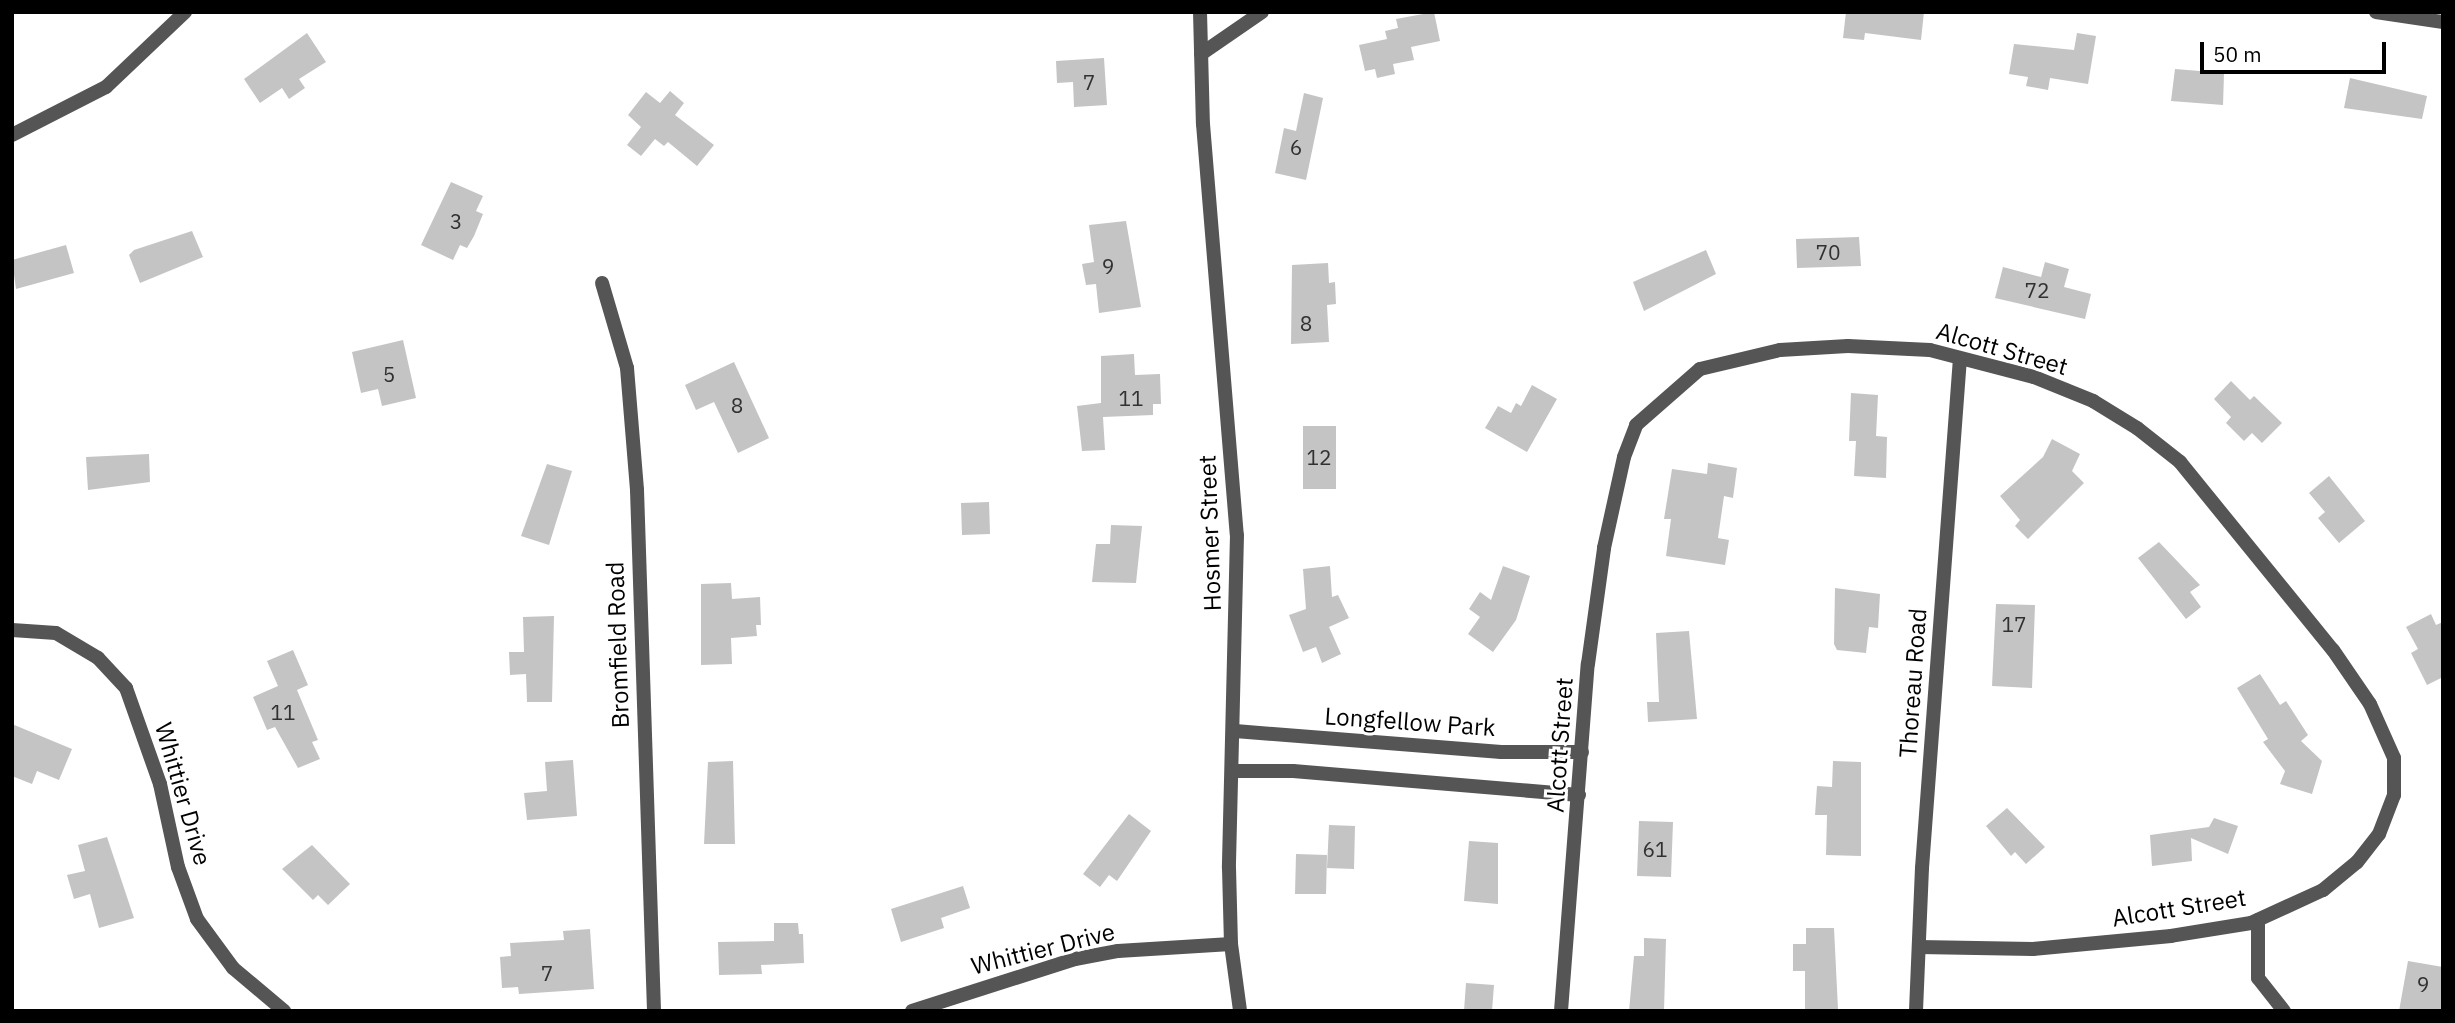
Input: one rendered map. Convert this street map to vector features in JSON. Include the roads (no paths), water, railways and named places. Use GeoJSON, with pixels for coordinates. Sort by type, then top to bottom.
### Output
{"type":"FeatureCollection","features":[{"type":"Feature","properties":{"kind":"street"},"geometry":{"type":"LineString","coordinates":[[12,135],[106,87],[185,12]]}},
{"type":"Feature","properties":{"kind":"street","name":"Hosmer Street"},"geometry":{"type":"LineString","coordinates":[[1200,12],[1203,124],[1237,535],[1231,944],[1240,1011]]}},
{"type":"Feature","properties":{"kind":"street"},"geometry":{"type":"LineString","coordinates":[[1201,54],[1262,12]]}},
{"type":"Feature","properties":{"kind":"street"},"geometry":{"type":"LineString","coordinates":[[2376,12],[2443,22]]}},
{"type":"Feature","properties":{"kind":"street","name":"Bromfield Road"},"geometry":{"type":"LineString","coordinates":[[602,283],[627,368],[637,490],[654,1011]]}},
{"type":"Feature","properties":{"kind":"street","name":"Alcott Street"},"geometry":{"type":"LineString","coordinates":[[1560,1011],[1588,664],[1604,548],[1624,457],[1636,425],[1700,369],[1780,350],[1848,346],[1930,350],[2034,377],[2092,401],[2180,462],[2325,640],[2370,704],[2394,758],[2394,795],[2379,834],[2357,862],[2323,890],[2258,920],[2171,936],[2033,949],[1919,947]]}},
{"type":"Feature","properties":{"kind":"street","name":"Thoreau Road"},"geometry":{"type":"LineString","coordinates":[[1916,1011],[1960,358]]}},
{"type":"Feature","properties":{"kind":"street","name":"Whittier Drive"},"geometry":{"type":"LineString","coordinates":[[12,630],[56,633],[99,658],[126,688],[160,784],[178,867],[197,919],[233,968],[284,1011]]}},
{"type":"Feature","properties":{"kind":"street","name":"Longfellow Park"},"geometry":{"type":"LineString","coordinates":[[1235,731],[1501,752],[1582,752]]}},
{"type":"Feature","properties":{"kind":"street"},"geometry":{"type":"LineString","coordinates":[[1233,771],[1293,771],[1579,795]]}},
{"type":"Feature","properties":{"kind":"street"},"geometry":{"type":"LineString","coordinates":[[2258,920],[2258,978],[2284,1011]]}},
{"type":"Feature","properties":{"kind":"street","name":"Whittier Drive"},"geometry":{"type":"LineString","coordinates":[[912,1011],[1075,959],[1118,951],[1231,944]]}}]}
